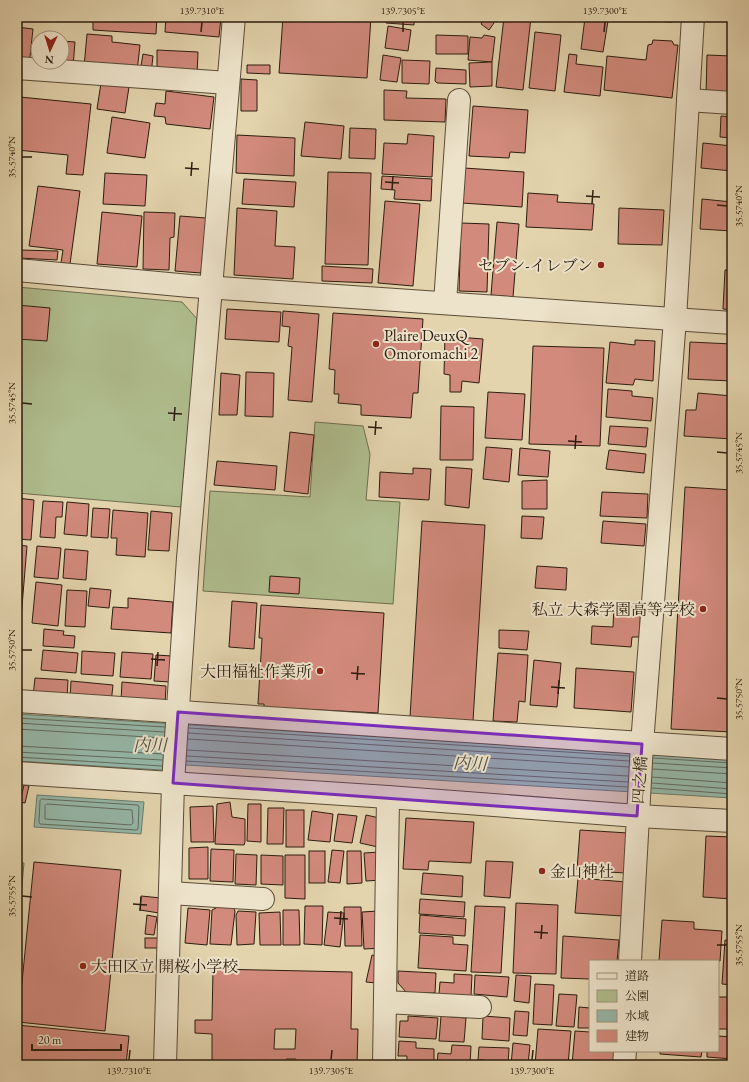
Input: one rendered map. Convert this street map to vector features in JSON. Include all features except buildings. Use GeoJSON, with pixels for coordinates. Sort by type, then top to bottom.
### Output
{"type":"FeatureCollection","features":[{"type":"Feature","properties":{"kind":"street"},"geometry":{"type":"LineString","coordinates":[[165,1065],[173,783],[188,558],[234,17]]}},
{"type":"Feature","properties":{"kind":"street","name":"四之橋"},"geometry":{"type":"LineString","coordinates":[[630,960],[637,816],[675,319],[693,17]]}},
{"type":"Feature","properties":{"kind":"street"},"geometry":{"type":"LineString","coordinates":[[17,68],[228,82]]}},
{"type":"Feature","properties":{"kind":"street"},"geometry":{"type":"LineString","coordinates":[[445,303],[459,100]]}},
{"type":"Feature","properties":{"kind":"street"},"geometry":{"type":"LineString","coordinates":[[688,100],[732,103]]}},
{"type":"Feature","properties":{"kind":"street"},"geometry":{"type":"LineString","coordinates":[[17,270],[211,287],[732,322]]}},
{"type":"Feature","properties":{"kind":"street"},"geometry":{"type":"LineString","coordinates":[[17,701],[732,749]]}},
{"type":"Feature","properties":{"kind":"street"},"geometry":{"type":"LineString","coordinates":[[17,773],[388,797],[637,816],[732,821]]}},
{"type":"Feature","properties":{"kind":"street"},"geometry":{"type":"LineString","coordinates":[[384,1065],[388,797]]}},
{"type":"Feature","properties":{"kind":"street"},"geometry":{"type":"LineString","coordinates":[[170,893],[263,899]]}},
{"type":"Feature","properties":{"kind":"street"},"geometry":{"type":"LineString","coordinates":[[385,1002],[480,1008]]}},
{"type":"Feature","properties":{"kind":"street"},"geometry":{"type":"LineString","coordinates":[[624,1065],[625,1052]]}},
{"type":"Feature","properties":{"kind":"highlighted area"},"geometry":{"type":"Polygon","coordinates":[[[178,712],[642,744],[637,816],[173,783],[178,712]]]}},
{"type":"Feature","properties":{"kind":"green space"},"geometry":{"type":"Polygon","coordinates":[[[17,287],[182,302],[198,320],[181,507],[17,493],[17,287]]]}},
{"type":"Feature","properties":{"kind":"green space"},"geometry":{"type":"Polygon","coordinates":[[[315,422],[363,426],[370,454],[366,500],[400,502],[393,604],[203,591],[210,491],[310,497],[315,422]]]}},
{"type":"Feature","properties":{"kind":"green space"},"geometry":{"type":"Polygon","coordinates":[[[17,862],[24,863],[17,939],[17,862]]]}},
{"type":"Feature","properties":{"kind":"water","name":"内川"},"geometry":{"type":"Polygon","coordinates":[[[17,714],[732,759],[732,798],[186,765],[161,770],[17,761],[17,714]]]}},
{"type":"Feature","properties":{"kind":"water"},"geometry":{"type":"Polygon","coordinates":[[[37,795],[144,802],[141,834],[34,827],[37,795]]]}},
{"type":"Feature","properties":{"kind":"place","name":"セブン-イレブン"},"geometry":{"type":"Point","coordinates":[601,265]}},
{"type":"Feature","properties":{"kind":"place","name":"Plaire DeuxQ Omoromachi 2"},"geometry":{"type":"Point","coordinates":[376,344]}},
{"type":"Feature","properties":{"kind":"place","name":"私立 大森学園高等学校"},"geometry":{"type":"Point","coordinates":[703,609]}},
{"type":"Feature","properties":{"kind":"place","name":"大田福祉作業所"},"geometry":{"type":"Point","coordinates":[320,671]}},
{"type":"Feature","properties":{"kind":"place","name":"金山神社"},"geometry":{"type":"Point","coordinates":[542,871]}},
{"type":"Feature","properties":{"kind":"place","name":"大田区立 開桜小学校"},"geometry":{"type":"Point","coordinates":[83,966]}}]}
